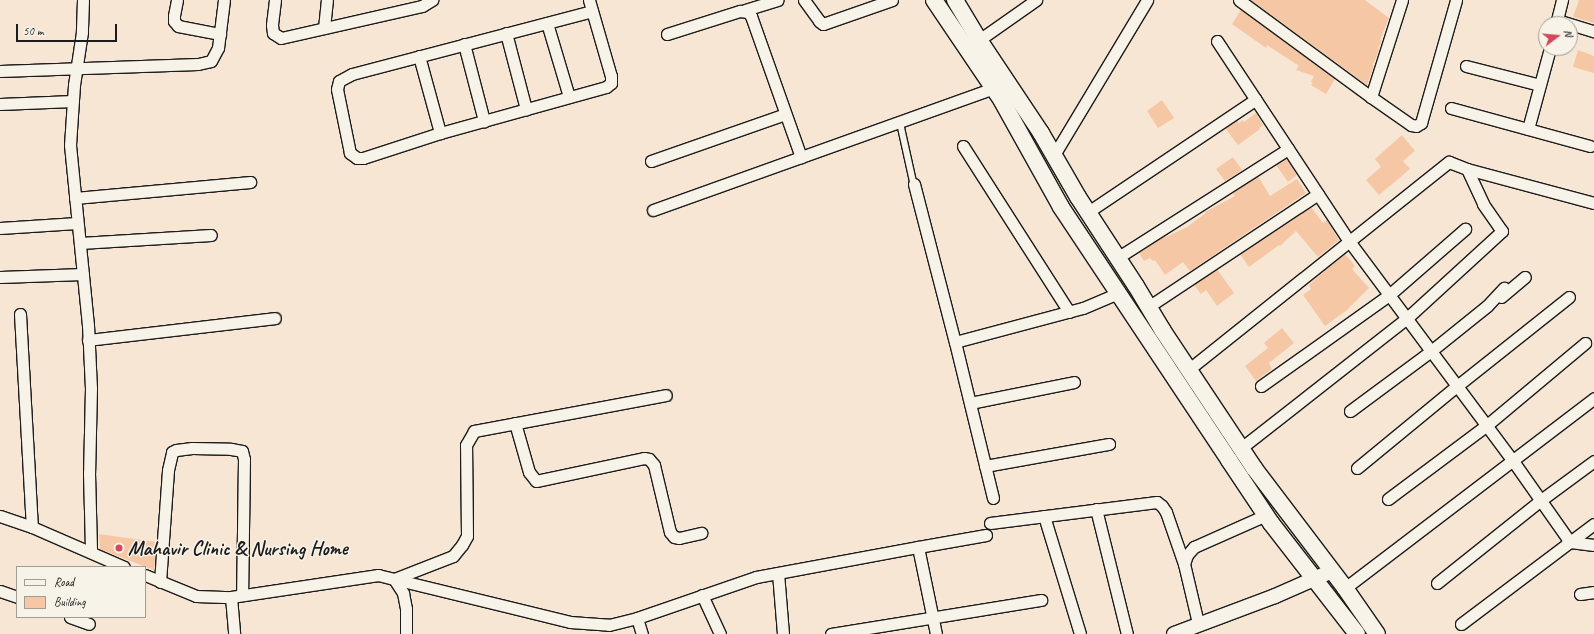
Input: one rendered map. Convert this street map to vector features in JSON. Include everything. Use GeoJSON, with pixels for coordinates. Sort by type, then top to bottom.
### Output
{"type":"FeatureCollection","features":[{"type":"Feature","properties":{"kind":"main road"},"geometry":{"type":"LineString","coordinates":[[934,0],[993,88],[1060,207],[1119,293],[1266,515],[1357,634]]}},
{"type":"Feature","properties":{"kind":"main road"},"geometry":{"type":"LineString","coordinates":[[954,0],[1006,79],[1188,370],[1254,468],[1345,588],[1377,634]]}},
{"type":"Feature","properties":{"kind":"street"},"geometry":{"type":"LineString","coordinates":[[83,0],[82,32],[76,68],[70,144],[83,274],[91,388],[89,473],[91,552]]}},
{"type":"Feature","properties":{"kind":"street"},"geometry":{"type":"LineString","coordinates":[[177,0],[174,21],[178,26],[220,34]]}},
{"type":"Feature","properties":{"kind":"street"},"geometry":{"type":"LineString","coordinates":[[0,71],[198,64],[211,61],[218,48],[224,0]]}},
{"type":"Feature","properties":{"kind":"street"},"geometry":{"type":"LineString","coordinates":[[275,0],[272,25],[273,33],[276,37],[282,38],[422,6],[432,0]]}},
{"type":"Feature","properties":{"kind":"street"},"geometry":{"type":"LineString","coordinates":[[324,28],[327,0]]}},
{"type":"Feature","properties":{"kind":"street"},"geometry":{"type":"LineString","coordinates":[[395,12],[396,0]]}},
{"type":"Feature","properties":{"kind":"street"},"geometry":{"type":"LineString","coordinates":[[589,0],[592,11],[611,83],[606,87],[440,132],[363,158],[357,158],[350,153],[337,89],[339,81],[352,74],[592,11]]}},
{"type":"Feature","properties":{"kind":"street"},"geometry":{"type":"LineString","coordinates":[[667,34],[778,0]]}},
{"type":"Feature","properties":{"kind":"street"},"geometry":{"type":"LineString","coordinates":[[804,0],[823,24],[892,0]]}},
{"type":"Feature","properties":{"kind":"street"},"geometry":{"type":"LineString","coordinates":[[979,40],[1036,0]]}},
{"type":"Feature","properties":{"kind":"street"},"geometry":{"type":"LineString","coordinates":[[1054,155],[1146,0]]}},
{"type":"Feature","properties":{"kind":"street"},"geometry":{"type":"LineString","coordinates":[[1239,0],[1371,97],[1411,125],[1416,126],[1421,123],[1456,0]]}},
{"type":"Feature","properties":{"kind":"street"},"geometry":{"type":"LineString","coordinates":[[1371,97],[1402,0]]}},
{"type":"Feature","properties":{"kind":"street"},"geometry":{"type":"LineString","coordinates":[[1557,16],[1559,1]]}},
{"type":"Feature","properties":{"kind":"street"},"geometry":{"type":"LineString","coordinates":[[745,10],[751,16],[801,157]]}},
{"type":"Feature","properties":{"kind":"street"},"geometry":{"type":"LineString","coordinates":[[547,23],[569,97]]}},
{"type":"Feature","properties":{"kind":"street"},"geometry":{"type":"LineString","coordinates":[[1578,27],[1594,31]]}},
{"type":"Feature","properties":{"kind":"street"},"geometry":{"type":"LineString","coordinates":[[506,34],[526,109]]}},
{"type":"Feature","properties":{"kind":"street"},"geometry":{"type":"LineString","coordinates":[[1217,41],[1349,241],[1514,461],[1570,542]]}},
{"type":"Feature","properties":{"kind":"street"},"geometry":{"type":"LineString","coordinates":[[464,44],[484,120]]}},
{"type":"Feature","properties":{"kind":"street"},"geometry":{"type":"LineString","coordinates":[[419,56],[440,132]]}},
{"type":"Feature","properties":{"kind":"street"},"geometry":{"type":"LineString","coordinates":[[1528,129],[1548,56]]}},
{"type":"Feature","properties":{"kind":"street"},"geometry":{"type":"LineString","coordinates":[[1466,66],[1540,85]]}},
{"type":"Feature","properties":{"kind":"street"},"geometry":{"type":"LineString","coordinates":[[653,210],[993,88]]}},
{"type":"Feature","properties":{"kind":"street"},"geometry":{"type":"LineString","coordinates":[[1088,212],[1256,99]]}},
{"type":"Feature","properties":{"kind":"street"},"geometry":{"type":"LineString","coordinates":[[0,104],[73,101]]}},
{"type":"Feature","properties":{"kind":"street"},"geometry":{"type":"LineString","coordinates":[[1451,108],[1590,146]]}},
{"type":"Feature","properties":{"kind":"street"},"geometry":{"type":"LineString","coordinates":[[651,161],[785,114]]}},
{"type":"Feature","properties":{"kind":"street"},"geometry":{"type":"LineString","coordinates":[[963,146],[1069,312]]}},
{"type":"Feature","properties":{"kind":"street"},"geometry":{"type":"LineString","coordinates":[[1117,258],[1288,149]]}},
{"type":"Feature","properties":{"kind":"street"},"geometry":{"type":"LineString","coordinates":[[1188,370],[1448,162],[1467,170],[1594,204]]}},
{"type":"Feature","properties":{"kind":"street"},"geometry":{"type":"LineString","coordinates":[[1241,448],[1407,318],[1502,230],[1483,204],[1467,170]]}},
{"type":"Feature","properties":{"kind":"street"},"geometry":{"type":"LineString","coordinates":[[75,198],[250,182]]}},
{"type":"Feature","properties":{"kind":"street"},"geometry":{"type":"LineString","coordinates":[[914,184],[955,342],[993,498]]}},
{"type":"Feature","properties":{"kind":"street"},"geometry":{"type":"LineString","coordinates":[[1148,307],[1318,194]]}},
{"type":"Feature","properties":{"kind":"street"},"geometry":{"type":"LineString","coordinates":[[0,228],[77,223]]}},
{"type":"Feature","properties":{"kind":"street"},"geometry":{"type":"LineString","coordinates":[[1261,386],[1389,295],[1465,228]]}},
{"type":"Feature","properties":{"kind":"street"},"geometry":{"type":"LineString","coordinates":[[80,244],[211,234]]}},
{"type":"Feature","properties":{"kind":"street"},"geometry":{"type":"LineString","coordinates":[[0,277],[83,274]]}},
{"type":"Feature","properties":{"kind":"street"},"geometry":{"type":"LineString","coordinates":[[1350,411],[1432,352],[1525,277]]}},
{"type":"Feature","properties":{"kind":"street"},"geometry":{"type":"LineString","coordinates":[[1432,352],[1487,306],[1504,288]]}},
{"type":"Feature","properties":{"kind":"street"},"geometry":{"type":"LineString","coordinates":[[955,342],[1069,312],[1119,293]]}},
{"type":"Feature","properties":{"kind":"street"},"geometry":{"type":"LineString","coordinates":[[1357,468],[1569,297]]}},
{"type":"Feature","properties":{"kind":"street"},"geometry":{"type":"LineString","coordinates":[[20,314],[32,527]]}},
{"type":"Feature","properties":{"kind":"street"},"geometry":{"type":"LineString","coordinates":[[88,340],[274,318]]}},
{"type":"Feature","properties":{"kind":"street"},"geometry":{"type":"LineString","coordinates":[[1388,499],[1487,425],[1586,343]]}},
{"type":"Feature","properties":{"kind":"street"},"geometry":{"type":"LineString","coordinates":[[970,402],[1074,382]]}},
{"type":"Feature","properties":{"kind":"street"},"geometry":{"type":"LineString","coordinates":[[394,579],[453,556],[467,536],[466,445],[474,431],[666,395]]}},
{"type":"Feature","properties":{"kind":"street"},"geometry":{"type":"LineString","coordinates":[[1345,588],[1514,461],[1594,398]]}},
{"type":"Feature","properties":{"kind":"street"},"geometry":{"type":"LineString","coordinates":[[515,423],[529,472],[536,481],[644,458],[649,460],[654,465],[670,532],[674,537],[679,538],[701,533]]}},
{"type":"Feature","properties":{"kind":"street"},"geometry":{"type":"LineString","coordinates":[[986,466],[1109,444]]}},
{"type":"Feature","properties":{"kind":"street"},"geometry":{"type":"LineString","coordinates":[[160,582],[168,470],[172,452],[192,448],[231,449],[242,451],[244,459],[234,634]]}},
{"type":"Feature","properties":{"kind":"street"},"geometry":{"type":"LineString","coordinates":[[1437,583],[1541,500],[1594,461]]}},
{"type":"Feature","properties":{"kind":"street"},"geometry":{"type":"LineString","coordinates":[[990,523],[1157,502],[1166,512],[1184,564],[1198,623]]}},
{"type":"Feature","properties":{"kind":"street"},"geometry":{"type":"LineString","coordinates":[[1096,509],[1127,634]]}},
{"type":"Feature","properties":{"kind":"street"},"geometry":{"type":"LineString","coordinates":[[1184,564],[1187,555],[1194,547],[1266,515]]}},
{"type":"Feature","properties":{"kind":"street"},"geometry":{"type":"LineString","coordinates":[[0,516],[32,527],[122,566]]}},
{"type":"Feature","properties":{"kind":"street"},"geometry":{"type":"LineString","coordinates":[[1044,516],[1080,634]]}},
{"type":"Feature","properties":{"kind":"street"},"geometry":{"type":"LineString","coordinates":[[1461,624],[1594,524]]}},
{"type":"Feature","properties":{"kind":"street"},"geometry":{"type":"LineString","coordinates":[[146,576],[196,596],[237,596],[378,575],[570,622],[609,625],[637,618],[756,577],[986,536]]}},
{"type":"Feature","properties":{"kind":"street"},"geometry":{"type":"LineString","coordinates":[[1491,594],[1519,570],[1570,542],[1594,545]]}},
{"type":"Feature","properties":{"kind":"street"},"geometry":{"type":"LineString","coordinates":[[918,547],[936,634]]}},
{"type":"Feature","properties":{"kind":"street"},"geometry":{"type":"LineString","coordinates":[[1174,634],[1198,623],[1275,596],[1314,577],[1332,571]]}},
{"type":"Feature","properties":{"kind":"street"},"geometry":{"type":"LineString","coordinates":[[778,573],[783,634]]}},
{"type":"Feature","properties":{"kind":"street"},"geometry":{"type":"LineString","coordinates":[[394,579],[403,593],[406,609],[406,634]]}},
{"type":"Feature","properties":{"kind":"street"},"geometry":{"type":"LineString","coordinates":[[0,591],[16,597]]}},
{"type":"Feature","properties":{"kind":"street"},"geometry":{"type":"LineString","coordinates":[[1580,594],[1594,592]]}},
{"type":"Feature","properties":{"kind":"street"},"geometry":{"type":"LineString","coordinates":[[702,596],[720,634]]}},
{"type":"Feature","properties":{"kind":"street"},"geometry":{"type":"LineString","coordinates":[[831,634],[932,616],[1041,600]]}},
{"type":"Feature","properties":{"kind":"street"},"geometry":{"type":"LineString","coordinates":[[73,618],[89,624]]}},
{"type":"Feature","properties":{"kind":"street"},"geometry":{"type":"LineString","coordinates":[[637,618],[642,634]]}},
{"type":"Feature","properties":{"kind":"lane"},"geometry":{"type":"LineString","coordinates":[[900,121],[914,184]]}},
{"type":"Feature","properties":{"kind":"building"},"geometry":{"type":"Polygon","coordinates":[[[1251,0],[1365,0],[1389,18],[1380,40],[1382,41],[1372,65],[1374,66],[1367,85],[1251,0]]]}},
{"type":"Feature","properties":{"kind":"building"},"geometry":{"type":"Polygon","coordinates":[[[1579,0],[1594,0],[1594,23],[1578,18],[1578,16],[1573,16],[1579,0]]]}},
{"type":"Feature","properties":{"kind":"building"},"geometry":{"type":"Polygon","coordinates":[[[1241,10],[1335,79],[1326,94],[1311,85],[1313,83],[1311,82],[1314,76],[1296,70],[1299,66],[1267,45],[1266,48],[1232,24],[1241,10]]]}},
{"type":"Feature","properties":{"kind":"building"},"geometry":{"type":"Polygon","coordinates":[[[1578,50],[1594,56],[1594,73],[1573,67],[1576,56],[1578,56],[1578,50]]]}},
{"type":"Feature","properties":{"kind":"building"},"geometry":{"type":"Polygon","coordinates":[[[1162,100],[1174,118],[1158,128],[1147,111],[1162,100]]]}},
{"type":"Feature","properties":{"kind":"building"},"geometry":{"type":"Polygon","coordinates":[[[1256,113],[1263,125],[1259,128],[1260,129],[1238,145],[1225,128],[1237,120],[1239,123],[1243,120],[1244,122],[1256,113]]]}},
{"type":"Feature","properties":{"kind":"building"},"geometry":{"type":"Polygon","coordinates":[[[1402,135],[1415,151],[1403,161],[1410,169],[1379,195],[1366,180],[1381,167],[1375,159],[1402,135]]]}},
{"type":"Feature","properties":{"kind":"building"},"geometry":{"type":"Polygon","coordinates":[[[1233,157],[1242,170],[1225,181],[1216,169],[1233,157]]]}},
{"type":"Feature","properties":{"kind":"building"},"geometry":{"type":"Polygon","coordinates":[[[1286,158],[1297,175],[1288,182],[1276,165],[1286,158]]]}},
{"type":"Feature","properties":{"kind":"building"},"geometry":{"type":"Polygon","coordinates":[[[1258,176],[1270,196],[1297,179],[1306,193],[1190,271],[1183,262],[1165,275],[1155,260],[1153,261],[1150,258],[1144,261],[1139,253],[1164,236],[1166,237],[1187,227],[1206,213],[1205,212],[1235,196],[1233,193],[1258,176]]]}},
{"type":"Feature","properties":{"kind":"building"},"geometry":{"type":"Polygon","coordinates":[[[1311,207],[1323,223],[1327,220],[1339,240],[1318,257],[1296,231],[1280,246],[1279,245],[1249,267],[1240,254],[1311,207]]]}},
{"type":"Feature","properties":{"kind":"building"},"geometry":{"type":"Polygon","coordinates":[[[1345,254],[1355,266],[1352,269],[1369,288],[1347,310],[1325,326],[1303,295],[1311,289],[1309,285],[1345,254]]]}},
{"type":"Feature","properties":{"kind":"building"},"geometry":{"type":"Polygon","coordinates":[[[1217,269],[1234,293],[1217,306],[1206,290],[1201,294],[1194,285],[1217,269]]]}},
{"type":"Feature","properties":{"kind":"building"},"geometry":{"type":"Polygon","coordinates":[[[1282,328],[1294,343],[1269,363],[1272,369],[1256,381],[1245,366],[1268,348],[1264,343],[1282,328]]]}},
{"type":"Feature","properties":{"kind":"building"},"geometry":{"type":"Polygon","coordinates":[[[99,534],[156,542],[154,570],[146,566],[100,549],[99,534]]]}},
{"type":"Feature","properties":{"kind":"place","name":"Mahavir Clinic & Nursing Home"},"geometry":{"type":"Point","coordinates":[119,548]}}]}
